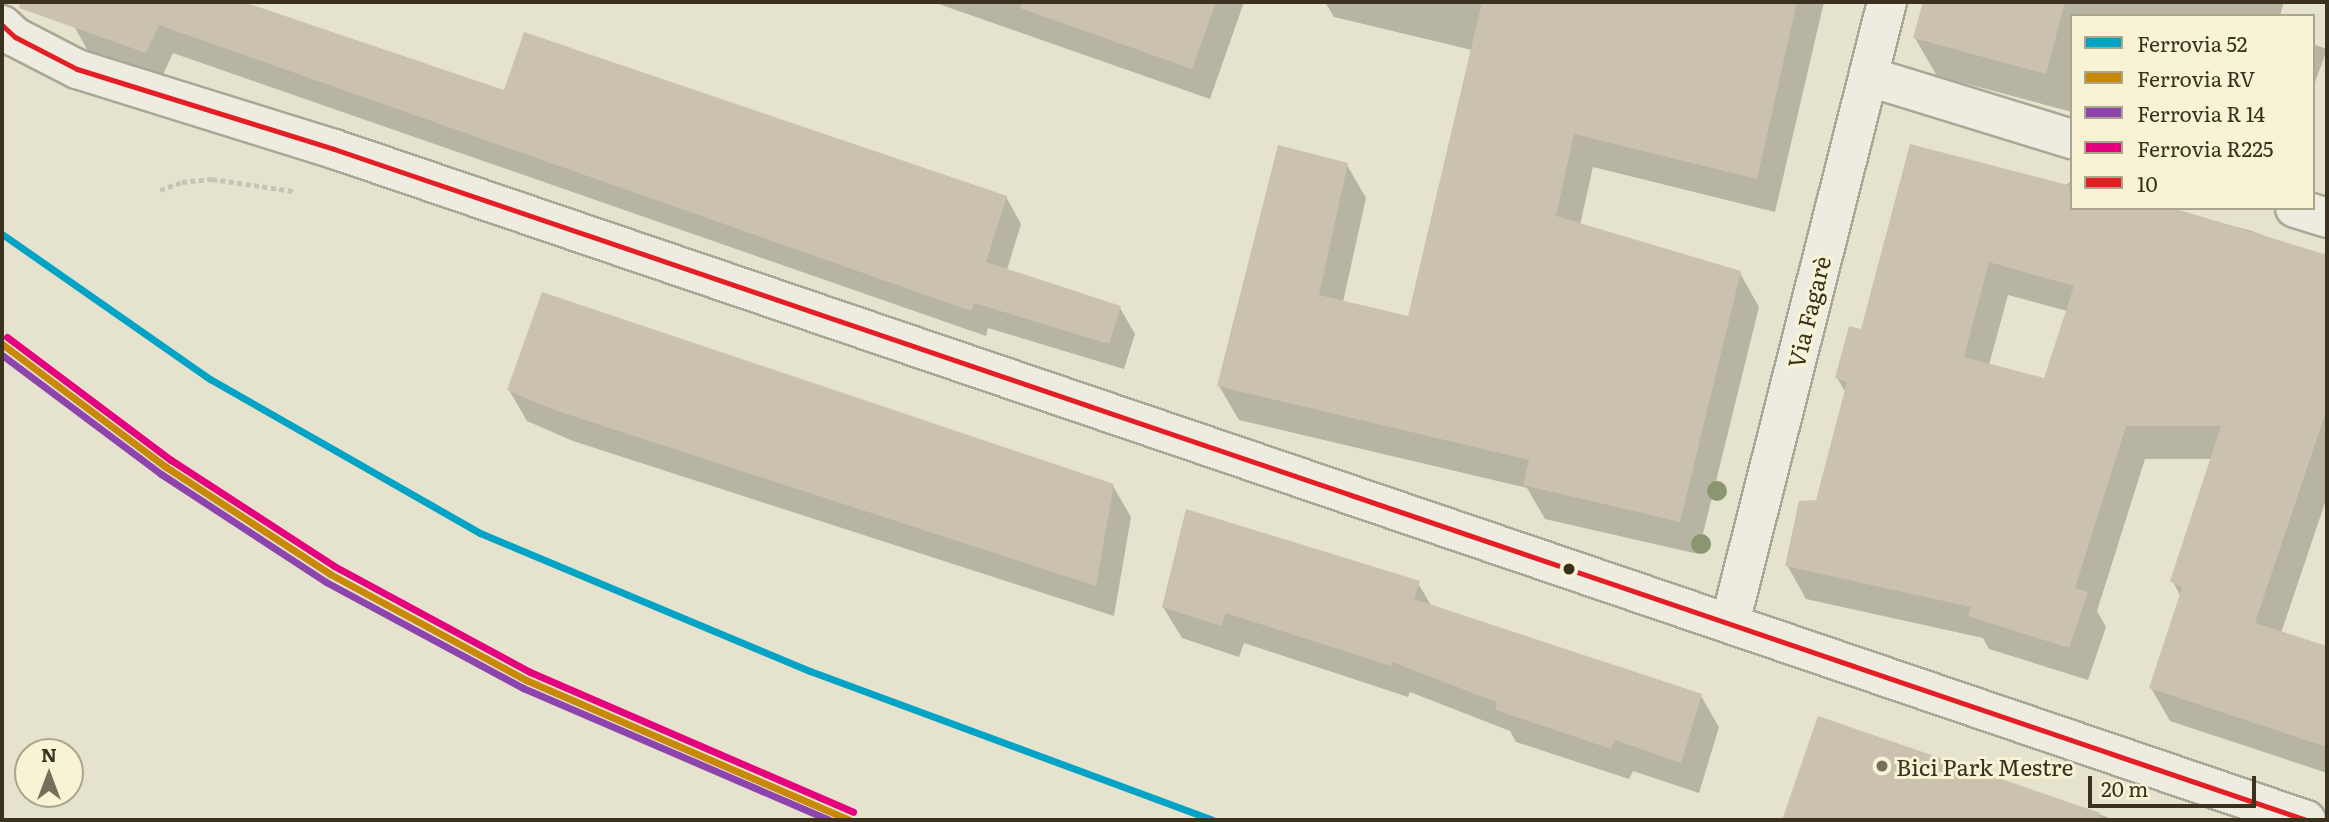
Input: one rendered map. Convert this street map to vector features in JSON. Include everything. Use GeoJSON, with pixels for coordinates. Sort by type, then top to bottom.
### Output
{"type":"FeatureCollection","features":[{"type":"Feature","properties":{"kind":"street","name":"Via Fagarè"},"geometry":{"type":"LineString","coordinates":[[1730,622],[1887,2]]}},
{"type":"Feature","properties":{"kind":"street"},"geometry":{"type":"LineString","coordinates":[[2,25],[15,37],[76,69],[334,149],[2306,820]]}},
{"type":"Feature","properties":{"kind":"street"},"geometry":{"type":"LineString","coordinates":[[1870,73],[1883,81],[2070,138]]}},
{"type":"Feature","properties":{"kind":"street"},"geometry":{"type":"LineString","coordinates":[[2301,210],[2327,218]]}},
{"type":"Feature","properties":{"kind":"path"},"geometry":{"type":"LineString","coordinates":[[160,190],[182,182],[212,179],[299,192]]}},
{"type":"Feature","properties":{"kind":"building"},"geometry":{"type":"Polygon","coordinates":[[[20,2],[244,2],[504,90],[524,32],[1007,196],[986,262],[1121,306],[1109,344],[974,303],[971,311],[159,25],[146,53],[19,8],[20,2]]]}},
{"type":"Feature","properties":{"kind":"building"},"geometry":{"type":"Polygon","coordinates":[[[1022,2],[1216,2],[1192,69],[1020,8],[1022,2]]]}},
{"type":"Feature","properties":{"kind":"building"},"geometry":{"type":"Polygon","coordinates":[[[1482,2],[1797,2],[1757,179],[1574,134],[1556,216],[1741,271],[1680,522],[1523,485],[1529,460],[1217,386],[1278,145],[1348,163],[1319,295],[1408,316],[1482,2]]]}},
{"type":"Feature","properties":{"kind":"building"},"geometry":{"type":"Polygon","coordinates":[[[1923,2],[2065,2],[2046,74],[1913,38],[1923,2]]]}},
{"type":"Feature","properties":{"kind":"building"},"geometry":{"type":"Polygon","coordinates":[[[1910,144],[2070,185],[2070,210],[2180,210],[2327,255],[2327,408],[2255,623],[2327,646],[2327,747],[2149,688],[2182,588],[2170,581],[2221,426],[2126,426],[2075,588],[2088,592],[2069,648],[1968,616],[1971,607],[1785,566],[1799,501],[1816,500],[1847,382],[1835,378],[1849,326],[1861,329],[1910,144]],[[1989,262],[1964,357],[2044,378],[2074,286],[1989,262]]]}},
{"type":"Feature","properties":{"kind":"building"},"geometry":{"type":"Polygon","coordinates":[[[542,292],[1114,484],[1096,586],[554,410],[507,390],[542,292]]]}},
{"type":"Feature","properties":{"kind":"building"},"geometry":{"type":"Polygon","coordinates":[[[1186,509],[1420,581],[1414,599],[1702,694],[1681,763],[1615,740],[1611,749],[1496,710],[1496,702],[1392,662],[1391,666],[1226,613],[1221,626],[1162,607],[1186,509]]]}},
{"type":"Feature","properties":{"kind":"building","name":"Bici Park Mestre"},"geometry":{"type":"Polygon","coordinates":[[[1818,716],[2100,813],[2099,820],[1782,820],[1818,716]]]}},
{"type":"Feature","properties":{"kind":"rail line","name":"52"},"geometry":{"type":"LineString","coordinates":[[2,234],[210,379],[480,533],[810,671],[1212,820]]}},
{"type":"Feature","properties":{"kind":"rail line","name":"R225"},"geometry":{"type":"LineString","coordinates":[[7,337],[171,460],[334,566],[530,672],[853,812]]}},
{"type":"Feature","properties":{"kind":"rail line","name":"RV"},"geometry":{"type":"LineString","coordinates":[[2,344],[166,467],[330,574],[526,680],[850,820]]}},
{"type":"Feature","properties":{"kind":"transit line","name":"10"},"geometry":{"type":"LineString","coordinates":[[2,25],[15,37],[77,69],[334,149],[2306,820]]}},
{"type":"Feature","properties":{"kind":"transit line"},"geometry":{"type":"LineString","coordinates":[[2,355],[161,474],[326,582],[523,688],[829,820]]}},
{"type":"Feature","properties":{"kind":"place","name":"Bici Park Mestre"},"geometry":{"type":"Point","coordinates":[1882,766]}}]}
